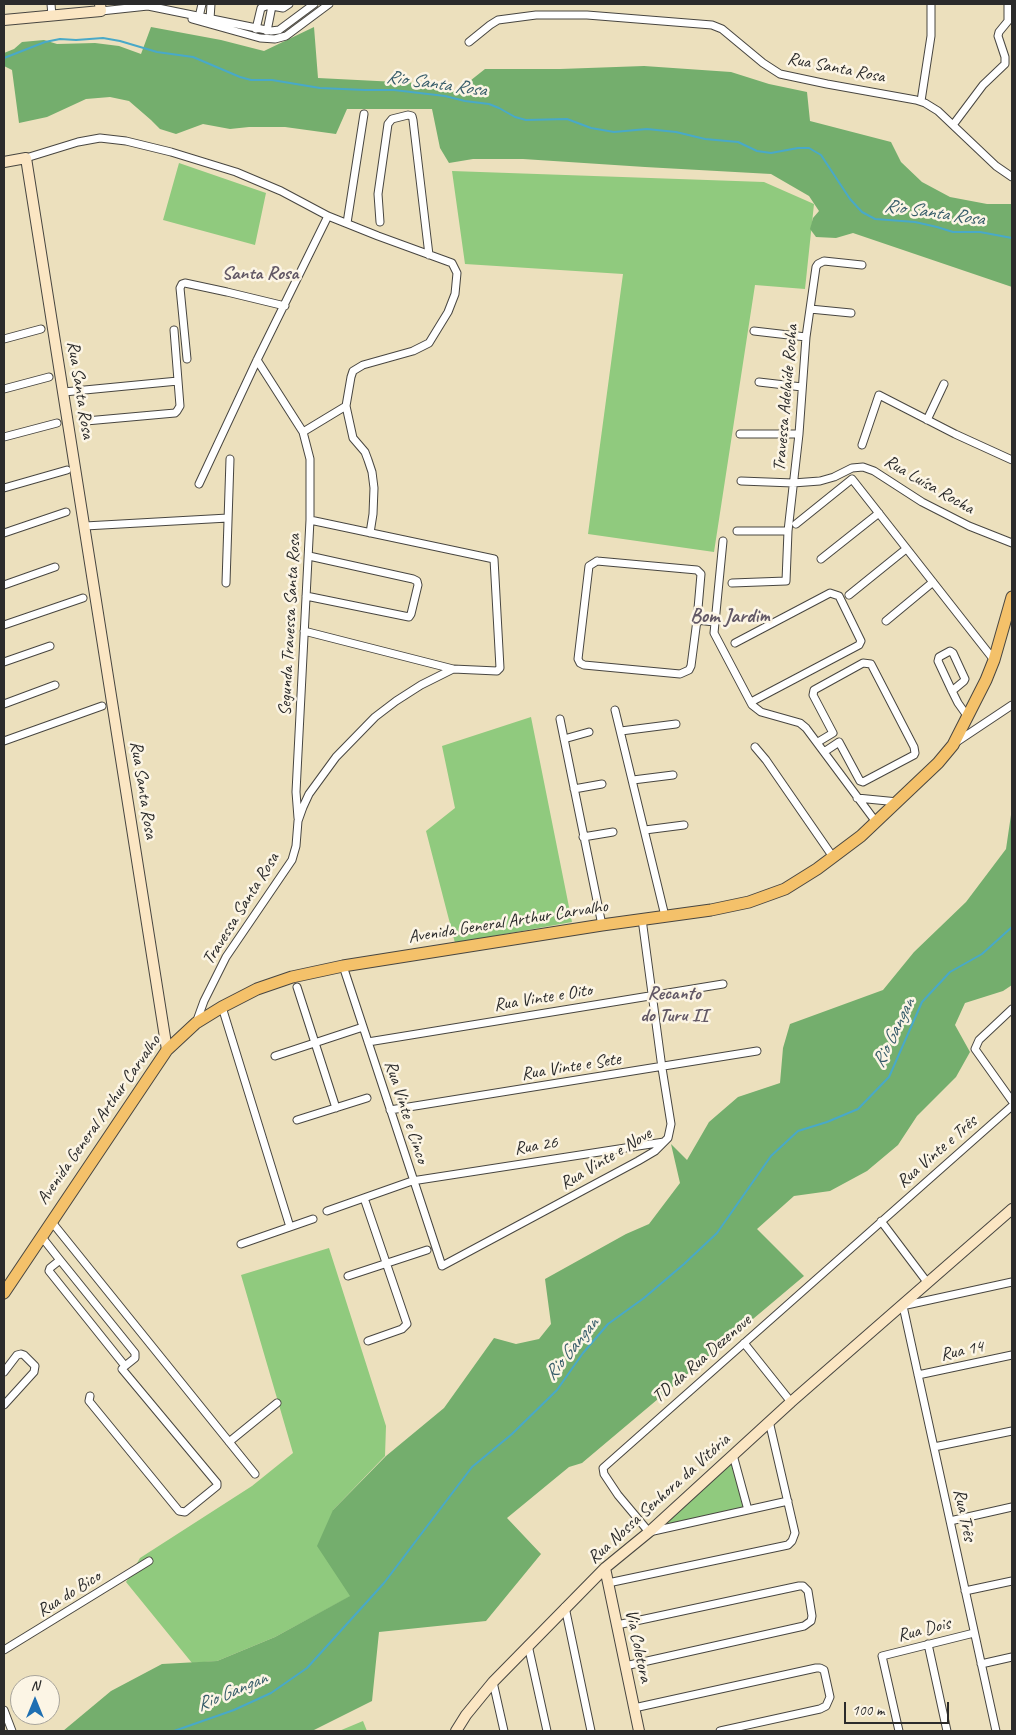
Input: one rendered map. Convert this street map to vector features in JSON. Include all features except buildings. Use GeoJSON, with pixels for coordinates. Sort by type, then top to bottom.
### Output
{"type":"FeatureCollection","features":[{"type":"Feature","properties":{"kind":"main road","name":"Avenida General Arthur Carvalho"},"geometry":{"type":"LineString","coordinates":[[4,1293],[167,1050],[196,1023],[257,989],[276,982],[343,966],[725,907],[775,894],[793,885],[833,857],[876,822],[938,763],[953,745],[994,660],[1012,597]]}},
{"type":"Feature","properties":{"kind":"street"},"geometry":{"type":"LineString","coordinates":[[51,4],[52,16]]}},
{"type":"Feature","properties":{"kind":"street"},"geometry":{"type":"LineString","coordinates":[[199,16],[202,4]]}},
{"type":"Feature","properties":{"kind":"street"},"geometry":{"type":"LineString","coordinates":[[210,19],[212,4]]}},
{"type":"Feature","properties":{"kind":"street"},"geometry":{"type":"LineString","coordinates":[[256,29],[261,8],[266,6],[283,8],[289,4]]}},
{"type":"Feature","properties":{"kind":"street"},"geometry":{"type":"LineString","coordinates":[[4,17],[52,16],[101,7],[148,5],[267,31],[279,30],[314,4]]}},
{"type":"Feature","properties":{"kind":"street"},"geometry":{"type":"LineString","coordinates":[[148,5],[220,28],[271,40],[286,36],[329,4]]}},
{"type":"Feature","properties":{"kind":"street"},"geometry":{"type":"LineString","coordinates":[[921,101],[931,36],[931,4]]}},
{"type":"Feature","properties":{"kind":"street"},"geometry":{"type":"LineString","coordinates":[[953,125],[983,85],[1004,64],[1005,57],[998,36],[1008,21],[1008,4]]}},
{"type":"Feature","properties":{"kind":"street"},"geometry":{"type":"LineString","coordinates":[[267,31],[272,6]]}},
{"type":"Feature","properties":{"kind":"street","name":"Rua Santa Rosa"},"geometry":{"type":"LineString","coordinates":[[470,42],[498,20],[536,15],[586,15],[707,24],[722,29],[763,64],[780,74],[921,101],[938,111],[988,159],[1012,177]]}},
{"type":"Feature","properties":{"kind":"street"},"geometry":{"type":"LineString","coordinates":[[347,224],[364,114]]}},
{"type":"Feature","properties":{"kind":"street"},"geometry":{"type":"LineString","coordinates":[[380,222],[378,194],[388,124],[392,119],[408,115],[412,116],[429,254]]}},
{"type":"Feature","properties":{"kind":"street"},"geometry":{"type":"LineString","coordinates":[[4,162],[26,158],[90,139],[126,141],[171,152],[236,172],[281,191],[328,216],[452,263],[456,273],[455,294],[448,312],[433,338],[422,347],[363,365],[354,370],[346,406],[353,438],[365,452],[372,472],[374,488],[370,532],[310,520]]}},
{"type":"Feature","properties":{"kind":"street","name":"Rua Santa Rosa"},"geometry":{"type":"LineString","coordinates":[[26,158],[137,843],[167,1050]]}},
{"type":"Feature","properties":{"kind":"street"},"geometry":{"type":"LineString","coordinates":[[199,484],[257,360],[328,216]]}},
{"type":"Feature","properties":{"kind":"street","name":"Travessa Adelaíde Rocha"},"geometry":{"type":"LineString","coordinates":[[732,583],[786,580],[788,531],[799,434],[806,336],[816,267],[818,264],[828,261],[862,265]]}},
{"type":"Feature","properties":{"kind":"street"},"geometry":{"type":"LineString","coordinates":[[187,359],[180,286],[185,283],[284,306]]}},
{"type":"Feature","properties":{"kind":"street"},"geometry":{"type":"LineString","coordinates":[[810,309],[851,313]]}},
{"type":"Feature","properties":{"kind":"street"},"geometry":{"type":"LineString","coordinates":[[4,339],[41,330]]}},
{"type":"Feature","properties":{"kind":"street"},"geometry":{"type":"LineString","coordinates":[[86,421],[175,413],[180,406],[174,330]]}},
{"type":"Feature","properties":{"kind":"street"},"geometry":{"type":"LineString","coordinates":[[754,331],[806,336]]}},
{"type":"Feature","properties":{"kind":"street","name":"Segunda Travessa Santa Rosa"},"geometry":{"type":"LineString","coordinates":[[257,360],[303,432],[310,459],[310,520],[296,792],[298,821]]}},
{"type":"Feature","properties":{"kind":"street"},"geometry":{"type":"LineString","coordinates":[[4,389],[49,377]]}},
{"type":"Feature","properties":{"kind":"street"},"geometry":{"type":"LineString","coordinates":[[64,392],[178,381]]}},
{"type":"Feature","properties":{"kind":"street"},"geometry":{"type":"LineString","coordinates":[[759,382],[802,386]]}},
{"type":"Feature","properties":{"kind":"street"},"geometry":{"type":"LineString","coordinates":[[927,420],[944,384]]}},
{"type":"Feature","properties":{"kind":"street"},"geometry":{"type":"LineString","coordinates":[[862,445],[879,395],[955,434],[1012,460]]}},
{"type":"Feature","properties":{"kind":"street"},"geometry":{"type":"LineString","coordinates":[[303,432],[346,406]]}},
{"type":"Feature","properties":{"kind":"street"},"geometry":{"type":"LineString","coordinates":[[4,438],[57,423]]}},
{"type":"Feature","properties":{"kind":"street"},"geometry":{"type":"LineString","coordinates":[[740,434],[799,434]]}},
{"type":"Feature","properties":{"kind":"street"},"geometry":{"type":"LineString","coordinates":[[226,583],[230,459]]}},
{"type":"Feature","properties":{"kind":"street","name":"Rua Luísa Rocha"},"geometry":{"type":"LineString","coordinates":[[741,481],[793,483],[828,479],[857,467],[869,468],[922,502],[969,526],[1012,543]]}},
{"type":"Feature","properties":{"kind":"street"},"geometry":{"type":"LineString","coordinates":[[4,488],[67,470]]}},
{"type":"Feature","properties":{"kind":"street"},"geometry":{"type":"LineString","coordinates":[[796,524],[852,479],[994,660]]}},
{"type":"Feature","properties":{"kind":"street"},"geometry":{"type":"LineString","coordinates":[[4,533],[66,512]]}},
{"type":"Feature","properties":{"kind":"street"},"geometry":{"type":"LineString","coordinates":[[822,559],[879,513]]}},
{"type":"Feature","properties":{"kind":"street"},"geometry":{"type":"LineString","coordinates":[[85,526],[228,518]]}},
{"type":"Feature","properties":{"kind":"street"},"geometry":{"type":"LineString","coordinates":[[738,531],[788,531]]}},
{"type":"Feature","properties":{"kind":"street","name":"Travessa Santa Rosa"},"geometry":{"type":"LineString","coordinates":[[304,631],[453,669],[499,670],[494,559],[370,532]]}},
{"type":"Feature","properties":{"kind":"street"},"geometry":{"type":"LineString","coordinates":[[723,541],[714,633],[751,702],[760,712],[803,725],[818,742],[876,822]]}},
{"type":"Feature","properties":{"kind":"street"},"geometry":{"type":"LineString","coordinates":[[849,594],[906,549]]}},
{"type":"Feature","properties":{"kind":"street"},"geometry":{"type":"LineString","coordinates":[[306,596],[409,617],[418,585],[414,579],[308,556]]}},
{"type":"Feature","properties":{"kind":"street"},"geometry":{"type":"LineString","coordinates":[[597,561],[697,570],[702,578],[697,620],[691,666],[684,673],[584,665],[578,659],[589,566],[597,561]]}},
{"type":"Feature","properties":{"kind":"street"},"geometry":{"type":"LineString","coordinates":[[4,585],[55,567]]}},
{"type":"Feature","properties":{"kind":"street"},"geometry":{"type":"LineString","coordinates":[[886,621],[932,582]]}},
{"type":"Feature","properties":{"kind":"street"},"geometry":{"type":"LineString","coordinates":[[735,643],[830,593],[839,596],[861,641],[859,645],[751,702]]}},
{"type":"Feature","properties":{"kind":"street"},"geometry":{"type":"LineString","coordinates":[[4,625],[83,598]]}},
{"type":"Feature","properties":{"kind":"street"},"geometry":{"type":"LineString","coordinates":[[697,620],[714,622]]}},
{"type":"Feature","properties":{"kind":"street"},"geometry":{"type":"LineString","coordinates":[[4,662],[50,646]]}},
{"type":"Feature","properties":{"kind":"street"},"geometry":{"type":"LineString","coordinates":[[952,691],[964,682],[965,679],[953,653],[950,652],[938,657],[938,659],[952,691],[958,703],[968,717]]}},
{"type":"Feature","properties":{"kind":"street"},"geometry":{"type":"LineString","coordinates":[[863,663],[869,663],[914,747],[915,753],[863,782],[860,781],[839,742],[813,695],[814,690],[863,663]]}},
{"type":"Feature","properties":{"kind":"street","name":"Travessa Santa Rosa"},"geometry":{"type":"LineString","coordinates":[[196,1023],[204,1001],[226,958],[292,860],[296,846],[298,821],[309,794],[336,757],[362,728],[396,701],[421,685],[453,669]]}},
{"type":"Feature","properties":{"kind":"street"},"geometry":{"type":"LineString","coordinates":[[4,704],[55,685]]}},
{"type":"Feature","properties":{"kind":"street"},"geometry":{"type":"LineString","coordinates":[[953,745],[1012,705]]}},
{"type":"Feature","properties":{"kind":"street"},"geometry":{"type":"LineString","coordinates":[[4,741],[102,706]]}},
{"type":"Feature","properties":{"kind":"street"},"geometry":{"type":"LineString","coordinates":[[615,710],[665,916]]}},
{"type":"Feature","properties":{"kind":"street"},"geometry":{"type":"LineString","coordinates":[[560,719],[602,925]]}},
{"type":"Feature","properties":{"kind":"street"},"geometry":{"type":"LineString","coordinates":[[620,731],[676,724]]}},
{"type":"Feature","properties":{"kind":"street"},"geometry":{"type":"LineString","coordinates":[[564,739],[589,732]]}},
{"type":"Feature","properties":{"kind":"street"},"geometry":{"type":"LineString","coordinates":[[818,742],[833,733]]}},
{"type":"Feature","properties":{"kind":"street"},"geometry":{"type":"LineString","coordinates":[[824,752],[839,742]]}},
{"type":"Feature","properties":{"kind":"street"},"geometry":{"type":"LineString","coordinates":[[755,747],[833,857]]}},
{"type":"Feature","properties":{"kind":"street"},"geometry":{"type":"LineString","coordinates":[[632,780],[673,775]]}},
{"type":"Feature","properties":{"kind":"street"},"geometry":{"type":"LineString","coordinates":[[574,789],[602,784]]}},
{"type":"Feature","properties":{"kind":"street"},"geometry":{"type":"LineString","coordinates":[[858,798],[898,802]]}},
{"type":"Feature","properties":{"kind":"street"},"geometry":{"type":"LineString","coordinates":[[645,830],[684,825]]}},
{"type":"Feature","properties":{"kind":"street"},"geometry":{"type":"LineString","coordinates":[[583,837],[613,832]]}},
{"type":"Feature","properties":{"kind":"street","name":"Rua Vinte e Nove"},"geometry":{"type":"LineString","coordinates":[[442,1266],[638,1161],[655,1151],[668,1138],[671,1124],[651,995],[642,919]]}},
{"type":"Feature","properties":{"kind":"street","name":"Rua Vinte e Cinco"},"geometry":{"type":"LineString","coordinates":[[343,966],[412,1181],[442,1266]]}},
{"type":"Feature","properties":{"kind":"street","name":"Rua Vinte e Oito"},"geometry":{"type":"LineString","coordinates":[[368,1042],[723,984]]}},
{"type":"Feature","properties":{"kind":"street"},"geometry":{"type":"LineString","coordinates":[[296,987],[336,1108]]}},
{"type":"Feature","properties":{"kind":"street"},"geometry":{"type":"LineString","coordinates":[[222,1007],[290,1227]]}},
{"type":"Feature","properties":{"kind":"street"},"geometry":{"type":"LineString","coordinates":[[1012,1009],[979,1040],[975,1049],[1012,1101]]}},
{"type":"Feature","properties":{"kind":"street"},"geometry":{"type":"LineString","coordinates":[[275,1056],[362,1027]]}},
{"type":"Feature","properties":{"kind":"street","name":"Rua Vinte e Sete"},"geometry":{"type":"LineString","coordinates":[[390,1110],[757,1052]]}},
{"type":"Feature","properties":{"kind":"street"},"geometry":{"type":"LineString","coordinates":[[297,1120],[367,1098]]}},
{"type":"Feature","properties":{"kind":"street","name":"Rua Vinte e Três"},"geometry":{"type":"LineString","coordinates":[[881,1220],[1012,1106]]}},
{"type":"Feature","properties":{"kind":"street","name":"Rua 26"},"geometry":{"type":"LineString","coordinates":[[327,1211],[412,1181],[664,1142]]}},
{"type":"Feature","properties":{"kind":"street"},"geometry":{"type":"LineString","coordinates":[[364,1198],[406,1320],[406,1326],[402,1329],[368,1341]]}},
{"type":"Feature","properties":{"kind":"street","name":"Rua Nossa Senhora da Vitória"},"geometry":{"type":"LineString","coordinates":[[456,1731],[466,1715],[493,1682],[605,1568],[649,1532],[769,1421],[1012,1209]]}},
{"type":"Feature","properties":{"kind":"street"},"geometry":{"type":"LineString","coordinates":[[241,1244],[313,1219]]}},
{"type":"Feature","properties":{"kind":"street"},"geometry":{"type":"LineString","coordinates":[[881,1220],[927,1282]]}},
{"type":"Feature","properties":{"kind":"street","name":"TD da Rua Dezenove"},"geometry":{"type":"LineString","coordinates":[[649,1532],[614,1489],[604,1474],[603,1468],[881,1220]]}},
{"type":"Feature","properties":{"kind":"street"},"geometry":{"type":"LineString","coordinates":[[51,1221],[255,1474]]}},
{"type":"Feature","properties":{"kind":"street"},"geometry":{"type":"LineString","coordinates":[[41,1236],[135,1353],[135,1358],[125,1366],[49,1271],[60,1260]]}},
{"type":"Feature","properties":{"kind":"street"},"geometry":{"type":"LineString","coordinates":[[348,1276],[427,1250]]}},
{"type":"Feature","properties":{"kind":"street","name":"Rua Nossa Senhora da Vitória"},"geometry":{"type":"LineString","coordinates":[[901,1306],[1012,1282]]}},
{"type":"Feature","properties":{"kind":"street","name":"Rua Três"},"geometry":{"type":"LineString","coordinates":[[901,1306],[918,1375],[996,1731]]}},
{"type":"Feature","properties":{"kind":"street"},"geometry":{"type":"LineString","coordinates":[[744,1343],[791,1402]]}},
{"type":"Feature","properties":{"kind":"street"},"geometry":{"type":"LineString","coordinates":[[4,1372],[21,1354],[35,1366],[34,1372],[4,1405]]}},
{"type":"Feature","properties":{"kind":"street","name":"Rua 14"},"geometry":{"type":"LineString","coordinates":[[918,1375],[1012,1355]]}},
{"type":"Feature","properties":{"kind":"street"},"geometry":{"type":"LineString","coordinates":[[90,1396],[89,1401],[178,1511],[185,1512],[217,1486],[217,1483],[122,1369]]}},
{"type":"Feature","properties":{"kind":"street"},"geometry":{"type":"LineString","coordinates":[[229,1442],[277,1403]]}},
{"type":"Feature","properties":{"kind":"street"},"geometry":{"type":"LineString","coordinates":[[608,1583],[788,1545],[792,1542],[795,1533],[769,1421]]}},
{"type":"Feature","properties":{"kind":"street"},"geometry":{"type":"LineString","coordinates":[[934,1447],[1012,1431]]}},
{"type":"Feature","properties":{"kind":"street"},"geometry":{"type":"LineString","coordinates":[[733,1455],[748,1510]]}},
{"type":"Feature","properties":{"kind":"street"},"geometry":{"type":"LineString","coordinates":[[649,1532],[788,1501]]}},
{"type":"Feature","properties":{"kind":"street"},"geometry":{"type":"LineString","coordinates":[[950,1521],[1012,1507]]}},
{"type":"Feature","properties":{"kind":"street","name":"Rua do Bico"},"geometry":{"type":"LineString","coordinates":[[4,1650],[149,1561]]}},
{"type":"Feature","properties":{"kind":"street","name":"Via Coletora"},"geometry":{"type":"LineString","coordinates":[[605,1568],[639,1731]]}},
{"type":"Feature","properties":{"kind":"street"},"geometry":{"type":"LineString","coordinates":[[965,1591],[1012,1581]]}},
{"type":"Feature","properties":{"kind":"street"},"geometry":{"type":"LineString","coordinates":[[617,1625],[799,1586],[803,1586],[808,1591],[811,1621],[804,1626],[625,1666]]}},
{"type":"Feature","properties":{"kind":"street"},"geometry":{"type":"LineString","coordinates":[[565,1608],[591,1731]]}},
{"type":"Feature","properties":{"kind":"street","name":"Rua Dois"},"geometry":{"type":"LineString","coordinates":[[899,1731],[882,1656],[974,1633]]}},
{"type":"Feature","properties":{"kind":"street"},"geometry":{"type":"LineString","coordinates":[[928,1644],[947,1731]]}},
{"type":"Feature","properties":{"kind":"street"},"geometry":{"type":"LineString","coordinates":[[528,1645],[548,1731]]}},
{"type":"Feature","properties":{"kind":"street"},"geometry":{"type":"LineString","coordinates":[[981,1664],[1012,1657]]}},
{"type":"Feature","properties":{"kind":"street"},"geometry":{"type":"LineString","coordinates":[[634,1708],[816,1668],[824,1670],[830,1697],[826,1706],[820,1709],[720,1731]]}},
{"type":"Feature","properties":{"kind":"street"},"geometry":{"type":"LineString","coordinates":[[493,1682],[504,1731]]}},
{"type":"Feature","properties":{"kind":"street"},"geometry":{"type":"LineString","coordinates":[[4,1710],[12,1731]]}},
{"type":"Feature","properties":{"kind":"green space"},"geometry":{"type":"Polygon","coordinates":[[[151,27],[221,40],[264,51],[314,27],[318,78],[436,84],[456,92],[485,69],[644,66],[731,72],[769,84],[807,92],[810,121],[891,142],[901,162],[922,182],[950,197],[987,204],[1012,204],[1012,287],[853,233],[836,238],[816,237],[810,229],[813,218],[819,211],[809,196],[771,174],[523,159],[473,159],[449,163],[440,148],[432,109],[347,109],[336,134],[285,127],[230,129],[203,124],[176,134],[160,129],[129,101],[110,97],[86,99],[47,117],[19,123],[12,70],[4,66],[4,53],[14,49],[22,42],[44,40],[57,44],[95,43],[119,46],[141,54],[151,27]]]}},
{"type":"Feature","properties":{"kind":"green space"},"geometry":{"type":"Polygon","coordinates":[[[179,163],[266,193],[255,245],[163,220],[179,163]]]}},
{"type":"Feature","properties":{"kind":"green space"},"geometry":{"type":"Polygon","coordinates":[[[452,171],[764,182],[814,204],[805,289],[755,285],[714,552],[588,534],[623,274],[465,264],[452,171]]]}},
{"type":"Feature","properties":{"kind":"green space"},"geometry":{"type":"Polygon","coordinates":[[[531,717],[572,922],[455,943],[426,831],[455,808],[442,746],[531,717]]]}},
{"type":"Feature","properties":{"kind":"green space"},"geometry":{"type":"Polygon","coordinates":[[[1012,808],[1012,985],[1003,991],[965,1003],[955,1025],[970,1052],[956,1077],[917,1116],[898,1145],[867,1171],[830,1191],[794,1196],[757,1229],[804,1276],[582,1463],[569,1467],[507,1518],[541,1554],[486,1621],[379,1632],[372,1701],[312,1731],[63,1731],[111,1691],[162,1664],[217,1661],[275,1637],[350,1596],[317,1546],[333,1510],[386,1456],[444,1408],[494,1338],[516,1344],[539,1339],[551,1324],[545,1279],[626,1234],[649,1224],[680,1183],[671,1144],[687,1160],[709,1122],[738,1097],[780,1083],[783,1048],[790,1024],[883,990],[914,952],[966,902],[1006,849],[1012,808]]]}},
{"type":"Feature","properties":{"kind":"green space"},"geometry":{"type":"Polygon","coordinates":[[[329,1248],[386,1426],[385,1456],[333,1510],[351,1596],[275,1637],[217,1661],[192,1663],[126,1582],[140,1558],[252,1486],[293,1453],[241,1275],[329,1248]]]}},
{"type":"Feature","properties":{"kind":"green space"},"geometry":{"type":"Polygon","coordinates":[[[732,1462],[744,1508],[661,1526],[732,1462]]]}},
{"type":"Feature","properties":{"kind":"green space"},"geometry":{"type":"Polygon","coordinates":[[[363,1721],[367,1731],[339,1731],[363,1721]]]}},
{"type":"Feature","properties":{"kind":"waterway","name":"Rio Santa Rosa"},"geometry":{"type":"LineString","coordinates":[[4,58],[45,42],[60,39],[103,38],[157,52],[193,57],[251,80],[272,80],[320,88],[394,90],[445,96],[489,104],[515,117],[526,120],[567,119],[591,128],[614,132],[647,129],[676,132],[705,139],[738,142],[757,151],[771,153],[809,148],[821,155],[850,199],[862,212],[875,219],[915,222],[953,232],[980,232],[1012,238]]}},
{"type":"Feature","properties":{"kind":"waterway","name":"Rio Gangan"},"geometry":{"type":"LineString","coordinates":[[174,1731],[234,1710],[271,1693],[307,1668],[384,1583],[472,1467],[512,1434],[557,1390],[583,1353],[608,1324],[644,1298],[717,1233],[771,1156],[798,1131],[827,1122],[858,1109],[889,1077],[922,1002],[950,972],[982,954],[1012,927]]}},
{"type":"Feature","properties":{"kind":"district","name":"Santa Rosa"},"geometry":{"type":"Point","coordinates":[260,274]}},
{"type":"Feature","properties":{"kind":"district","name":"Bom Jardim"},"geometry":{"type":"Point","coordinates":[730,617]}},
{"type":"Feature","properties":{"kind":"district","name":"Recanto do Turu II"},"geometry":{"type":"Point","coordinates":[674,1005]}}]}
